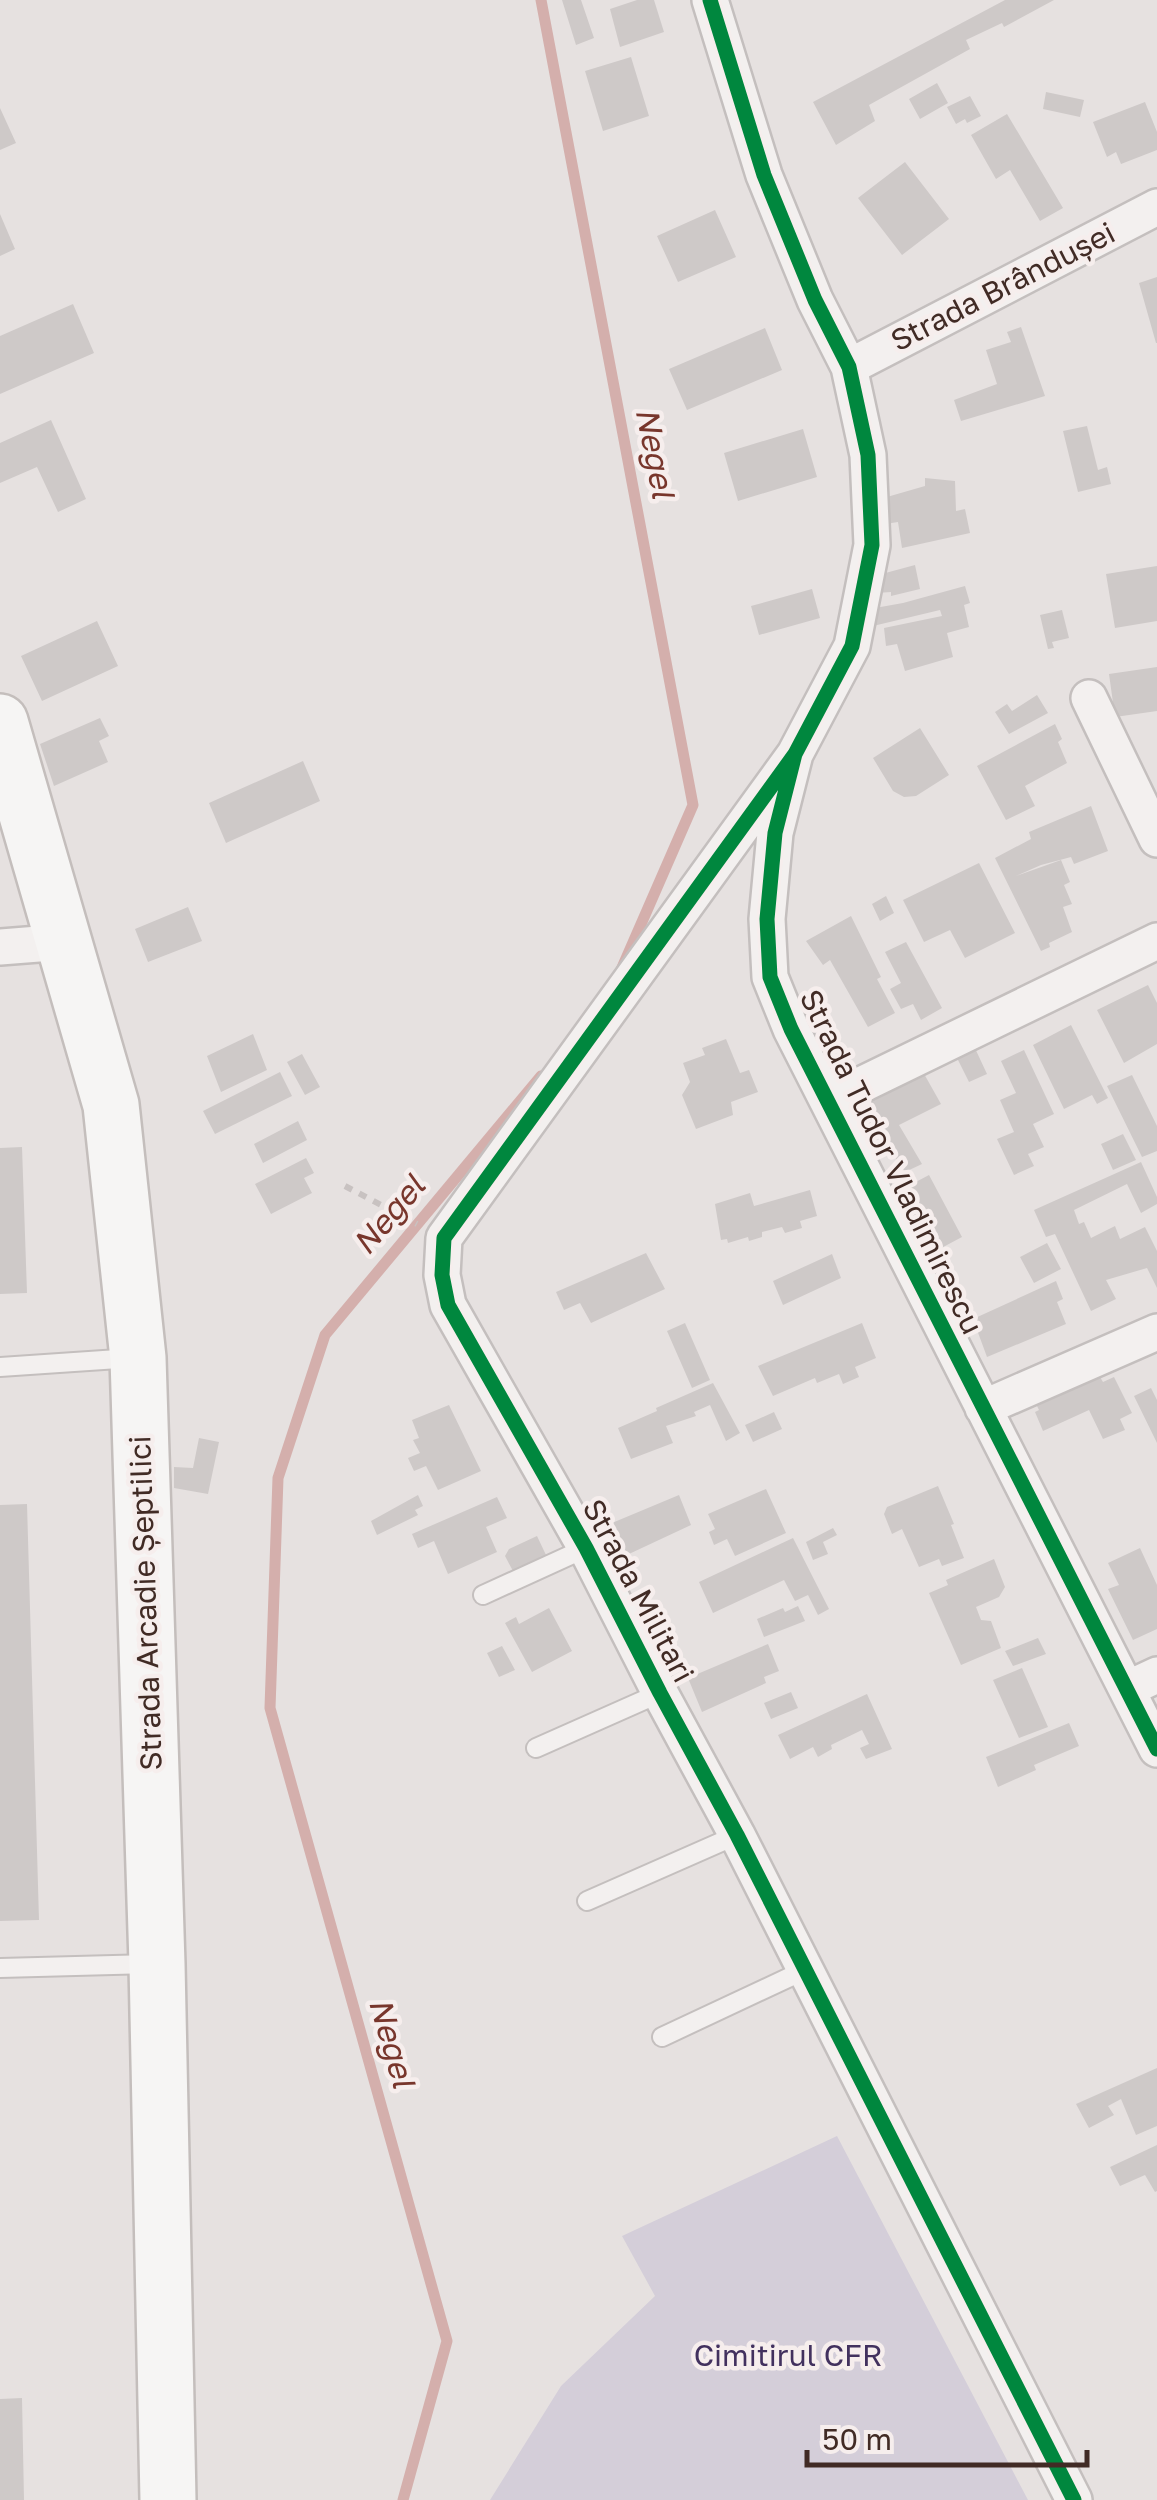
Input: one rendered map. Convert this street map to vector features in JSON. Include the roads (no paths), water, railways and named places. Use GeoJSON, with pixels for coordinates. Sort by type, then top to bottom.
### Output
{"type":"FeatureCollection","features":[{"type":"Feature","properties":{"kind":"main road","name":"Strada Arcadie Șeptilici"},"geometry":{"type":"LineString","coordinates":[[0,722],[111,1105],[138,1358],[157,1964],[168,2500]]}},
{"type":"Feature","properties":{"kind":"street","name":"Strada Tudor Vladimirescu"},"geometry":{"type":"LineString","coordinates":[[710,0],[764,176],[815,300],[848,367],[868,455],[872,545],[852,646],[795,754],[775,833],[767,919],[770,978],[791,1029],[984,1408],[1142,1681],[1157,1749]]}},
{"type":"Feature","properties":{"kind":"street","name":"Strada Brândușei"},"geometry":{"type":"LineString","coordinates":[[848,367],[1157,207]]}},
{"type":"Feature","properties":{"kind":"street"},"geometry":{"type":"LineString","coordinates":[[1089,698],[1157,840]]}},
{"type":"Feature","properties":{"kind":"street","name":"Strada Militari"},"geometry":{"type":"LineString","coordinates":[[795,754],[444,1238],[442,1275],[448,1305],[586,1548],[738,1835],[1074,2500]]}},
{"type":"Feature","properties":{"kind":"street"},"geometry":{"type":"LineString","coordinates":[[828,1102],[1157,941]]}},
{"type":"Feature","properties":{"kind":"street"},"geometry":{"type":"LineString","coordinates":[[0,947],[64,942]]}},
{"type":"Feature","properties":{"kind":"street"},"geometry":{"type":"LineString","coordinates":[[984,1408],[1157,1332]]}},
{"type":"Feature","properties":{"kind":"lane"},"geometry":{"type":"LineString","coordinates":[[0,1367],[138,1358]]}},
{"type":"Feature","properties":{"kind":"lane"},"geometry":{"type":"LineString","coordinates":[[483,1595],[586,1548]]}},
{"type":"Feature","properties":{"kind":"lane"},"geometry":{"type":"LineString","coordinates":[[536,1748],[660,1693]]}},
{"type":"Feature","properties":{"kind":"lane"},"geometry":{"type":"LineString","coordinates":[[587,1902],[738,1835]]}},
{"type":"Feature","properties":{"kind":"lane"},"geometry":{"type":"LineString","coordinates":[[0,1968],[157,1964]]}},
{"type":"Feature","properties":{"kind":"lane"},"geometry":{"type":"LineString","coordinates":[[662,2037],[807,1969]]}},
{"type":"Feature","properties":{"kind":"waterway","name":"Negel"},"geometry":{"type":"LineString","coordinates":[[541,0],[693,805],[621,970]]}},
{"type":"Feature","properties":{"kind":"waterway","name":"Negel"},"geometry":{"type":"LineString","coordinates":[[403,2500],[447,2341],[270,1708],[278,1478],[325,1335],[541,1076]]}},
{"type":"Feature","properties":{"kind":"park label","name":"Cimitirul CFR"},"geometry":{"type":"Point","coordinates":[788,2356]}}]}
